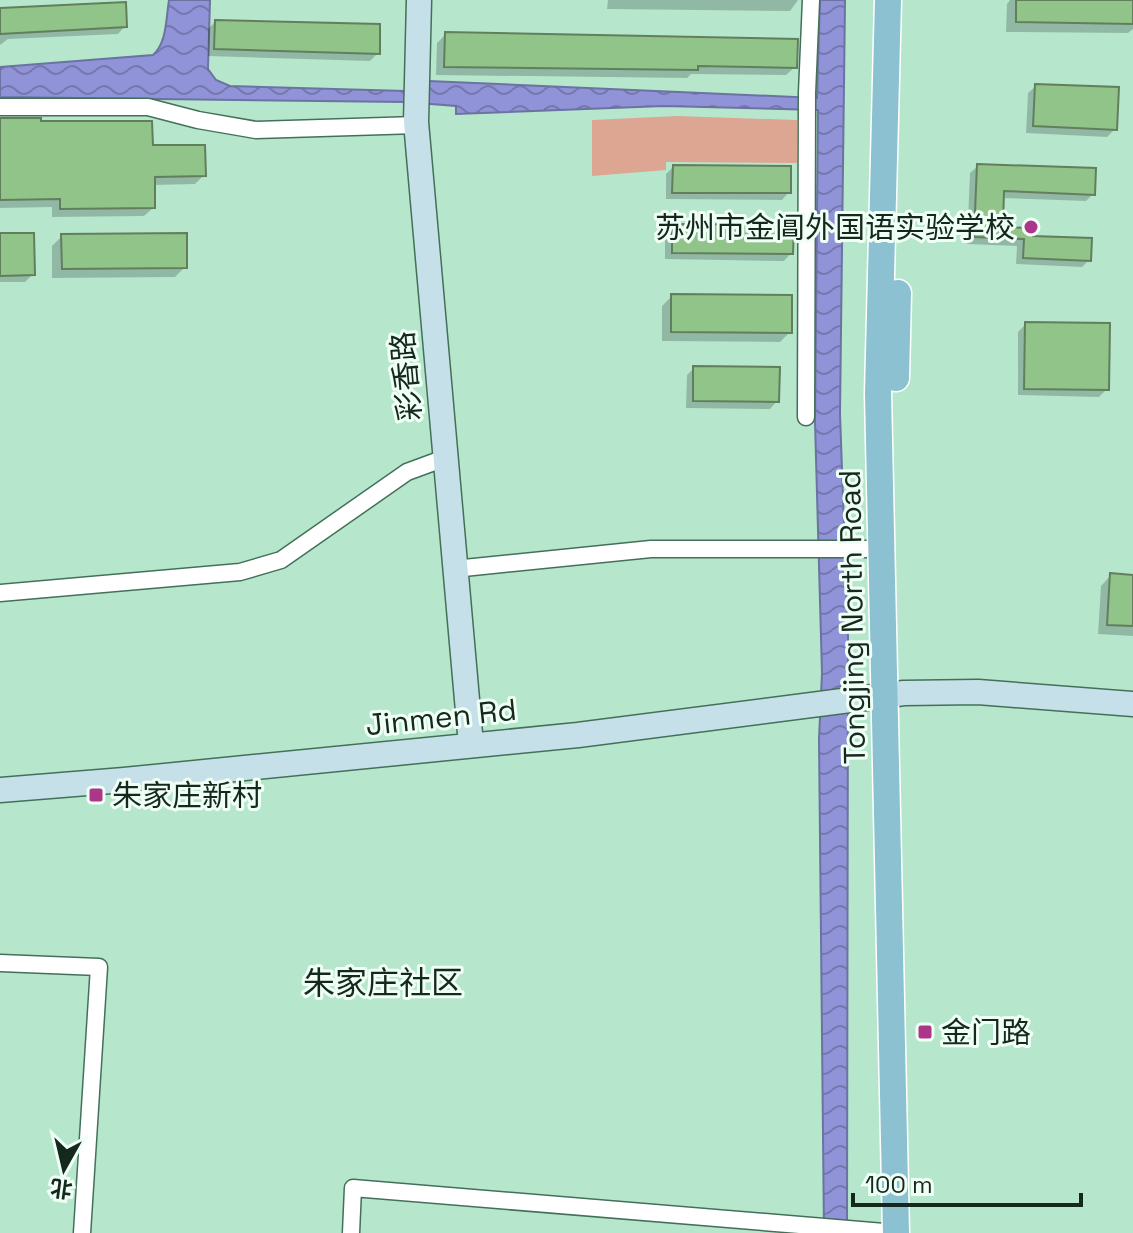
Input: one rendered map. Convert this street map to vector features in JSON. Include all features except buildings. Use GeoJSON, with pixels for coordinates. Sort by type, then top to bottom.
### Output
{"type":"FeatureCollection","features":[{"type":"Feature","properties":{"kind":"main road","name":"彩香路"},"geometry":{"type":"LineString","coordinates":[[419,0],[417,124],[471,745]]}},
{"type":"Feature","properties":{"kind":"main road","name":"Tongjing North Road"},"geometry":{"type":"LineString","coordinates":[[888,0],[878,344],[882,549],[912,1233]]}},
{"type":"Feature","properties":{"kind":"main road","name":"Tongjing North Road"},"geometry":{"type":"LineString","coordinates":[[896,1233],[889,699],[905,0]]}},
{"type":"Feature","properties":{"kind":"main road","name":"Jinmen Rd"},"geometry":{"type":"LineString","coordinates":[[0,790],[578,735],[808,706],[978,692],[1133,704]]}},
{"type":"Feature","properties":{"kind":"main road","name":"Jinmen Rd"},"geometry":{"type":"LineString","coordinates":[[889,699],[1133,718]]}},
{"type":"Feature","properties":{"kind":"street"},"geometry":{"type":"LineString","coordinates":[[806,417],[807,93],[811,0]]}},
{"type":"Feature","properties":{"kind":"street"},"geometry":{"type":"LineString","coordinates":[[0,107],[148,107],[256,130],[417,124]]}},
{"type":"Feature","properties":{"kind":"street"},"geometry":{"type":"LineString","coordinates":[[0,593],[240,572],[281,560],[407,472],[445,458]]}},
{"type":"Feature","properties":{"kind":"street"},"geometry":{"type":"LineString","coordinates":[[454,569],[651,549],[882,549]]}},
{"type":"Feature","properties":{"kind":"street"},"geometry":{"type":"LineString","coordinates":[[0,963],[99,967],[82,1233]]}},
{"type":"Feature","properties":{"kind":"street"},"geometry":{"type":"LineString","coordinates":[[351,1233],[353,1188],[896,1233]]}},
{"type":"Feature","properties":{"kind":"shaded area"},"geometry":{"type":"Polygon","coordinates":[[[677,116],[797,120],[797,163],[666,162],[666,170],[592,176],[592,120],[677,116]]]}},
{"type":"Feature","properties":{"kind":"water"},"geometry":{"type":"Polygon","coordinates":[[[169,0],[210,0],[208,69],[216,80],[230,86],[406,91],[406,80],[817,98],[820,0],[845,0],[840,414],[848,637],[847,1233],[824,1233],[819,739],[822,673],[815,422],[818,110],[664,106],[456,114],[456,106],[405,102],[0,97],[0,67],[153,55],[163,37],[169,0]]]}},
{"type":"Feature","properties":{"kind":"place","name":"苏州市金阊外国语实验学校"},"geometry":{"type":"Point","coordinates":[1031,227]}},
{"type":"Feature","properties":{"kind":"place","name":"朱家庄新村"},"geometry":{"type":"Point","coordinates":[96,795]}},
{"type":"Feature","properties":{"kind":"place","name":"金门路"},"geometry":{"type":"Point","coordinates":[925,1032]}},
{"type":"Feature","properties":{"kind":"district","name":"朱家庄社区"},"geometry":{"type":"Point","coordinates":[383,983]}}]}
